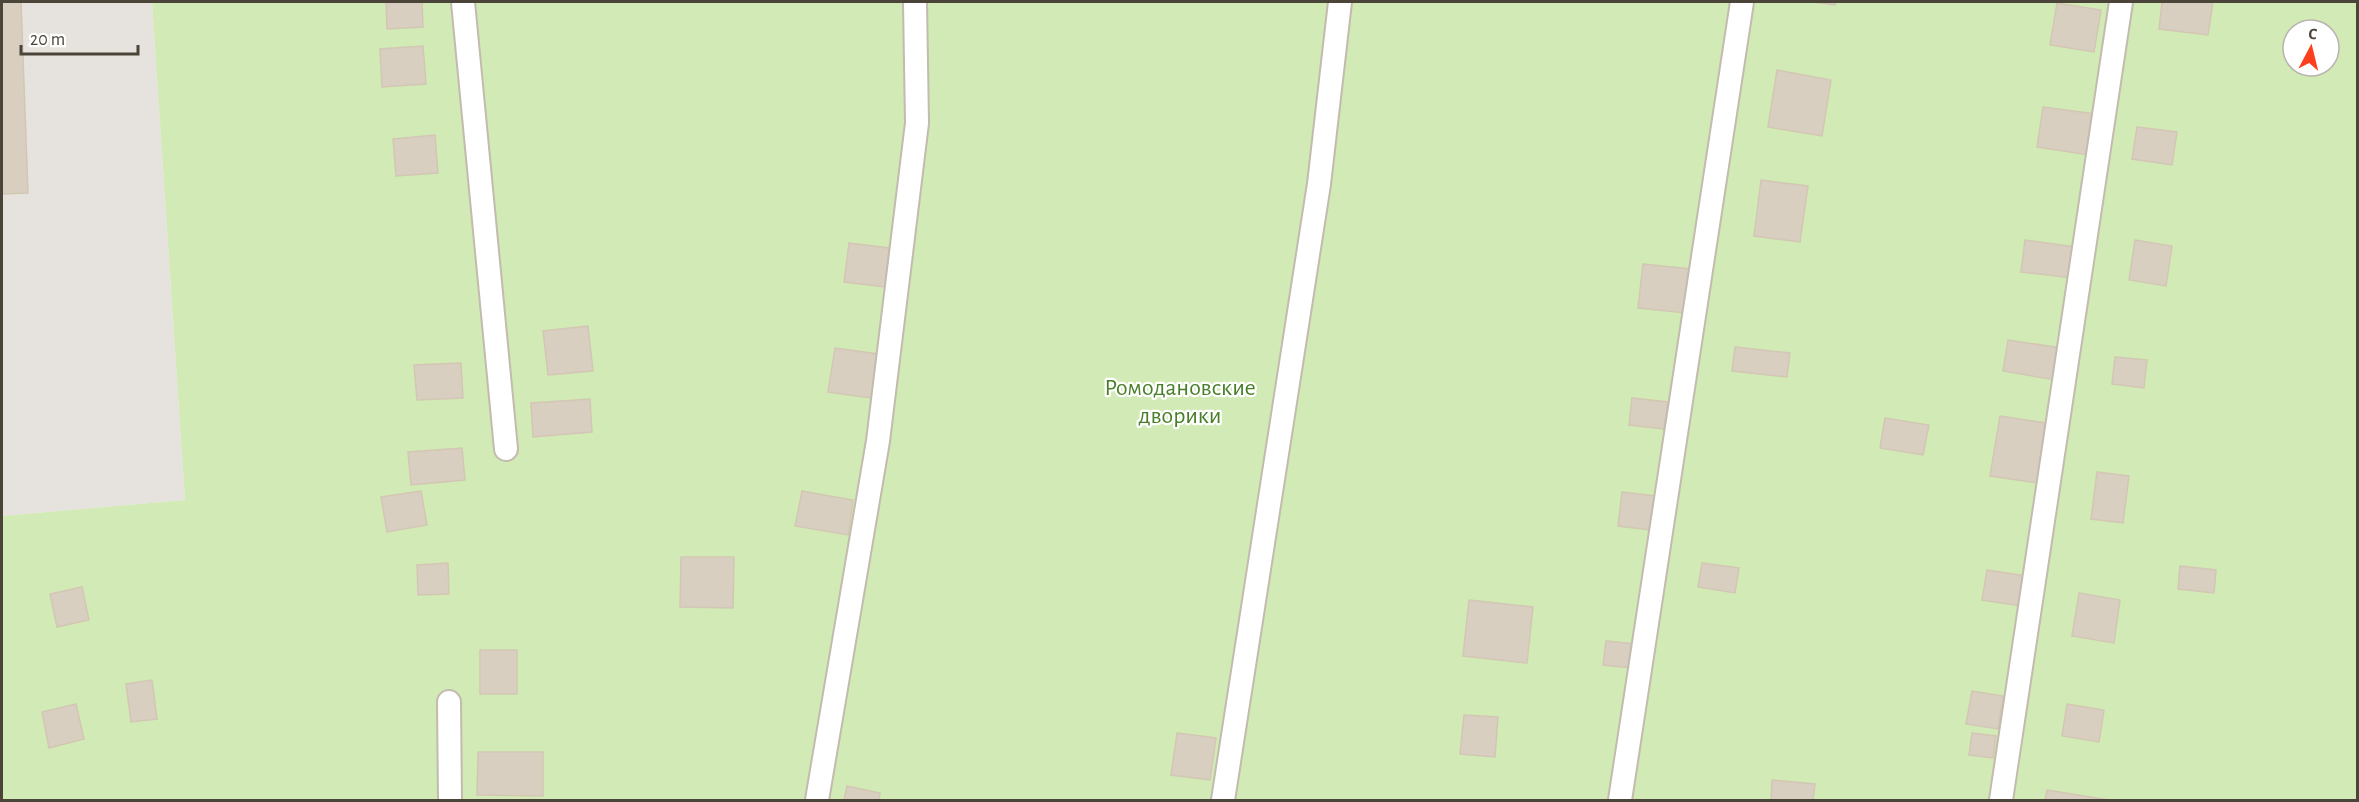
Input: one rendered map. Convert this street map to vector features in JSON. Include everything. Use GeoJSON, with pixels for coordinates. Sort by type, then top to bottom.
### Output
{"type":"FeatureCollection","features":[{"type":"Feature","properties":{"kind":"lane"},"geometry":{"type":"LineString","coordinates":[[463,2],[506,449]]}},
{"type":"Feature","properties":{"kind":"lane"},"geometry":{"type":"LineString","coordinates":[[817,801],[878,441],[916,134],[915,2]]}},
{"type":"Feature","properties":{"kind":"lane"},"geometry":{"type":"LineString","coordinates":[[1223,801],[1319,184],[1340,2]]}},
{"type":"Feature","properties":{"kind":"lane"},"geometry":{"type":"LineString","coordinates":[[1620,801],[1742,2]]}},
{"type":"Feature","properties":{"kind":"lane"},"geometry":{"type":"LineString","coordinates":[[2001,801],[2121,2]]}},
{"type":"Feature","properties":{"kind":"lane"},"geometry":{"type":"LineString","coordinates":[[449,702],[450,801]]}},
{"type":"Feature","properties":{"kind":"shaded area"},"geometry":{"type":"Polygon","coordinates":[[[2,2],[152,2],[185,500],[2,516],[2,2]]]}},
{"type":"Feature","properties":{"kind":"green space","name":"Ромодановские дворики"},"geometry":{"type":"Polygon","coordinates":[[[152,2],[2357,2],[2357,800],[2,800],[2,516],[185,500],[152,2]]]}},
{"type":"Feature","properties":{"kind":"building"},"geometry":{"type":"Polygon","coordinates":[[[2,2],[21,2],[28,193],[2,194],[2,2]]]}},
{"type":"Feature","properties":{"kind":"building"},"geometry":{"type":"Polygon","coordinates":[[[386,2],[422,2],[423,27],[387,29],[386,2]]]}},
{"type":"Feature","properties":{"kind":"building"},"geometry":{"type":"Polygon","coordinates":[[[1813,2],[1836,2],[1835,5],[1813,2]]]}},
{"type":"Feature","properties":{"kind":"building"},"geometry":{"type":"Polygon","coordinates":[[[2162,2],[2213,2],[2208,35],[2159,29],[2162,2]]]}},
{"type":"Feature","properties":{"kind":"building"},"geometry":{"type":"Polygon","coordinates":[[[2057,3],[2101,10],[2094,52],[2050,45],[2057,3]]]}},
{"type":"Feature","properties":{"kind":"building"},"geometry":{"type":"Polygon","coordinates":[[[423,46],[426,84],[382,87],[380,49],[423,46]]]}},
{"type":"Feature","properties":{"kind":"building"},"geometry":{"type":"Polygon","coordinates":[[[1777,70],[1831,80],[1822,136],[1768,127],[1777,70]]]}},
{"type":"Feature","properties":{"kind":"building"},"geometry":{"type":"Polygon","coordinates":[[[2043,107],[2095,114],[2089,155],[2037,147],[2043,107]]]}},
{"type":"Feature","properties":{"kind":"building"},"geometry":{"type":"Polygon","coordinates":[[[2137,127],[2177,132],[2172,165],[2132,159],[2137,127]]]}},
{"type":"Feature","properties":{"kind":"building"},"geometry":{"type":"Polygon","coordinates":[[[435,135],[438,173],[396,176],[393,139],[435,135]]]}},
{"type":"Feature","properties":{"kind":"building"},"geometry":{"type":"Polygon","coordinates":[[[1761,180],[1808,186],[1800,242],[1754,236],[1761,180]]]}},
{"type":"Feature","properties":{"kind":"building"},"geometry":{"type":"Polygon","coordinates":[[[2025,240],[2076,247],[2073,278],[2021,272],[2025,240]]]}},
{"type":"Feature","properties":{"kind":"building"},"geometry":{"type":"Polygon","coordinates":[[[2135,240],[2172,246],[2166,286],[2129,280],[2135,240]]]}},
{"type":"Feature","properties":{"kind":"building"},"geometry":{"type":"Polygon","coordinates":[[[849,243],[889,248],[885,287],[844,282],[849,243]]]}},
{"type":"Feature","properties":{"kind":"building"},"geometry":{"type":"Polygon","coordinates":[[[1643,264],[1691,269],[1686,313],[1638,308],[1643,264]]]}},
{"type":"Feature","properties":{"kind":"building"},"geometry":{"type":"Polygon","coordinates":[[[588,326],[593,371],[548,375],[543,331],[588,326]]]}},
{"type":"Feature","properties":{"kind":"building"},"geometry":{"type":"Polygon","coordinates":[[[2008,340],[2061,348],[2056,380],[2003,371],[2008,340]]]}},
{"type":"Feature","properties":{"kind":"building"},"geometry":{"type":"Polygon","coordinates":[[[1735,347],[1790,353],[1787,377],[1732,371],[1735,347]]]}},
{"type":"Feature","properties":{"kind":"building"},"geometry":{"type":"Polygon","coordinates":[[[835,348],[878,354],[871,398],[828,392],[835,348]]]}},
{"type":"Feature","properties":{"kind":"building"},"geometry":{"type":"Polygon","coordinates":[[[2115,357],[2147,360],[2144,388],[2112,384],[2115,357]]]}},
{"type":"Feature","properties":{"kind":"building"},"geometry":{"type":"Polygon","coordinates":[[[461,363],[463,398],[417,400],[414,365],[461,363]]]}},
{"type":"Feature","properties":{"kind":"building"},"geometry":{"type":"Polygon","coordinates":[[[1632,398],[1668,402],[1664,429],[1629,425],[1632,398]]]}},
{"type":"Feature","properties":{"kind":"building"},"geometry":{"type":"Polygon","coordinates":[[[590,399],[592,432],[533,437],[531,403],[590,399]]]}},
{"type":"Feature","properties":{"kind":"building"},"geometry":{"type":"Polygon","coordinates":[[[2000,416],[2046,423],[2037,483],[1990,476],[2000,416]]]}},
{"type":"Feature","properties":{"kind":"building"},"geometry":{"type":"Polygon","coordinates":[[[1885,418],[1929,425],[1923,455],[1880,448],[1885,418]]]}},
{"type":"Feature","properties":{"kind":"building"},"geometry":{"type":"Polygon","coordinates":[[[462,448],[465,480],[411,485],[408,452],[462,448]]]}},
{"type":"Feature","properties":{"kind":"building"},"geometry":{"type":"Polygon","coordinates":[[[2097,472],[2129,476],[2123,523],[2091,519],[2097,472]]]}},
{"type":"Feature","properties":{"kind":"building"},"geometry":{"type":"Polygon","coordinates":[[[421,491],[427,525],[387,532],[381,497],[421,491]]]}},
{"type":"Feature","properties":{"kind":"building"},"geometry":{"type":"Polygon","coordinates":[[[802,491],[853,500],[848,535],[795,526],[802,491]]]}},
{"type":"Feature","properties":{"kind":"building"},"geometry":{"type":"Polygon","coordinates":[[[1622,492],[1656,496],[1651,530],[1618,526],[1622,492]]]}},
{"type":"Feature","properties":{"kind":"building"},"geometry":{"type":"Polygon","coordinates":[[[681,557],[734,557],[733,608],[680,607],[681,557]]]}},
{"type":"Feature","properties":{"kind":"building"},"geometry":{"type":"Polygon","coordinates":[[[448,563],[449,594],[418,595],[417,565],[448,563]]]}},
{"type":"Feature","properties":{"kind":"building"},"geometry":{"type":"Polygon","coordinates":[[[1702,563],[1739,568],[1735,593],[1698,587],[1702,563]]]}},
{"type":"Feature","properties":{"kind":"building"},"geometry":{"type":"Polygon","coordinates":[[[2180,566],[2216,570],[2214,593],[2178,589],[2180,566]]]}},
{"type":"Feature","properties":{"kind":"building"},"geometry":{"type":"Polygon","coordinates":[[[1987,570],[2026,576],[2021,606],[1982,600],[1987,570]]]}},
{"type":"Feature","properties":{"kind":"building"},"geometry":{"type":"Polygon","coordinates":[[[82,587],[89,620],[57,627],[50,594],[82,587]]]}},
{"type":"Feature","properties":{"kind":"building"},"geometry":{"type":"Polygon","coordinates":[[[2079,593],[2120,600],[2114,643],[2072,636],[2079,593]]]}},
{"type":"Feature","properties":{"kind":"building"},"geometry":{"type":"Polygon","coordinates":[[[1469,600],[1533,607],[1527,663],[1463,656],[1469,600]]]}},
{"type":"Feature","properties":{"kind":"building"},"geometry":{"type":"Polygon","coordinates":[[[1606,641],[1636,644],[1633,668],[1603,665],[1606,641]]]}},
{"type":"Feature","properties":{"kind":"building"},"geometry":{"type":"Polygon","coordinates":[[[480,650],[517,650],[517,694],[480,694],[480,650]]]}},
{"type":"Feature","properties":{"kind":"building"},"geometry":{"type":"Polygon","coordinates":[[[152,680],[157,719],[131,722],[126,684],[152,680]]]}},
{"type":"Feature","properties":{"kind":"building"},"geometry":{"type":"Polygon","coordinates":[[[1972,691],[2003,696],[1998,729],[1966,724],[1972,691]]]}},
{"type":"Feature","properties":{"kind":"building"},"geometry":{"type":"Polygon","coordinates":[[[76,704],[84,739],[49,748],[42,712],[76,704]]]}},
{"type":"Feature","properties":{"kind":"building"},"geometry":{"type":"Polygon","coordinates":[[[2067,704],[2104,710],[2099,742],[2062,736],[2067,704]]]}},
{"type":"Feature","properties":{"kind":"building"},"geometry":{"type":"Polygon","coordinates":[[[1464,715],[1498,717],[1495,757],[1460,754],[1464,715]]]}},
{"type":"Feature","properties":{"kind":"building"},"geometry":{"type":"Polygon","coordinates":[[[1177,733],[1216,738],[1210,780],[1171,775],[1177,733]]]}},
{"type":"Feature","properties":{"kind":"building"},"geometry":{"type":"Polygon","coordinates":[[[1972,733],[1996,736],[1993,758],[1969,755],[1972,733]]]}},
{"type":"Feature","properties":{"kind":"building"},"geometry":{"type":"Polygon","coordinates":[[[478,752],[543,752],[543,796],[477,795],[478,752]]]}},
{"type":"Feature","properties":{"kind":"building"},"geometry":{"type":"Polygon","coordinates":[[[1772,780],[1815,784],[1813,800],[1771,800],[1772,780]]]}},
{"type":"Feature","properties":{"kind":"building"},"geometry":{"type":"Polygon","coordinates":[[[847,786],[880,793],[879,800],[844,800],[847,786]]]}},
{"type":"Feature","properties":{"kind":"building"},"geometry":{"type":"Polygon","coordinates":[[[2047,790],[2109,800],[2045,800],[2047,790]]]}}]}
